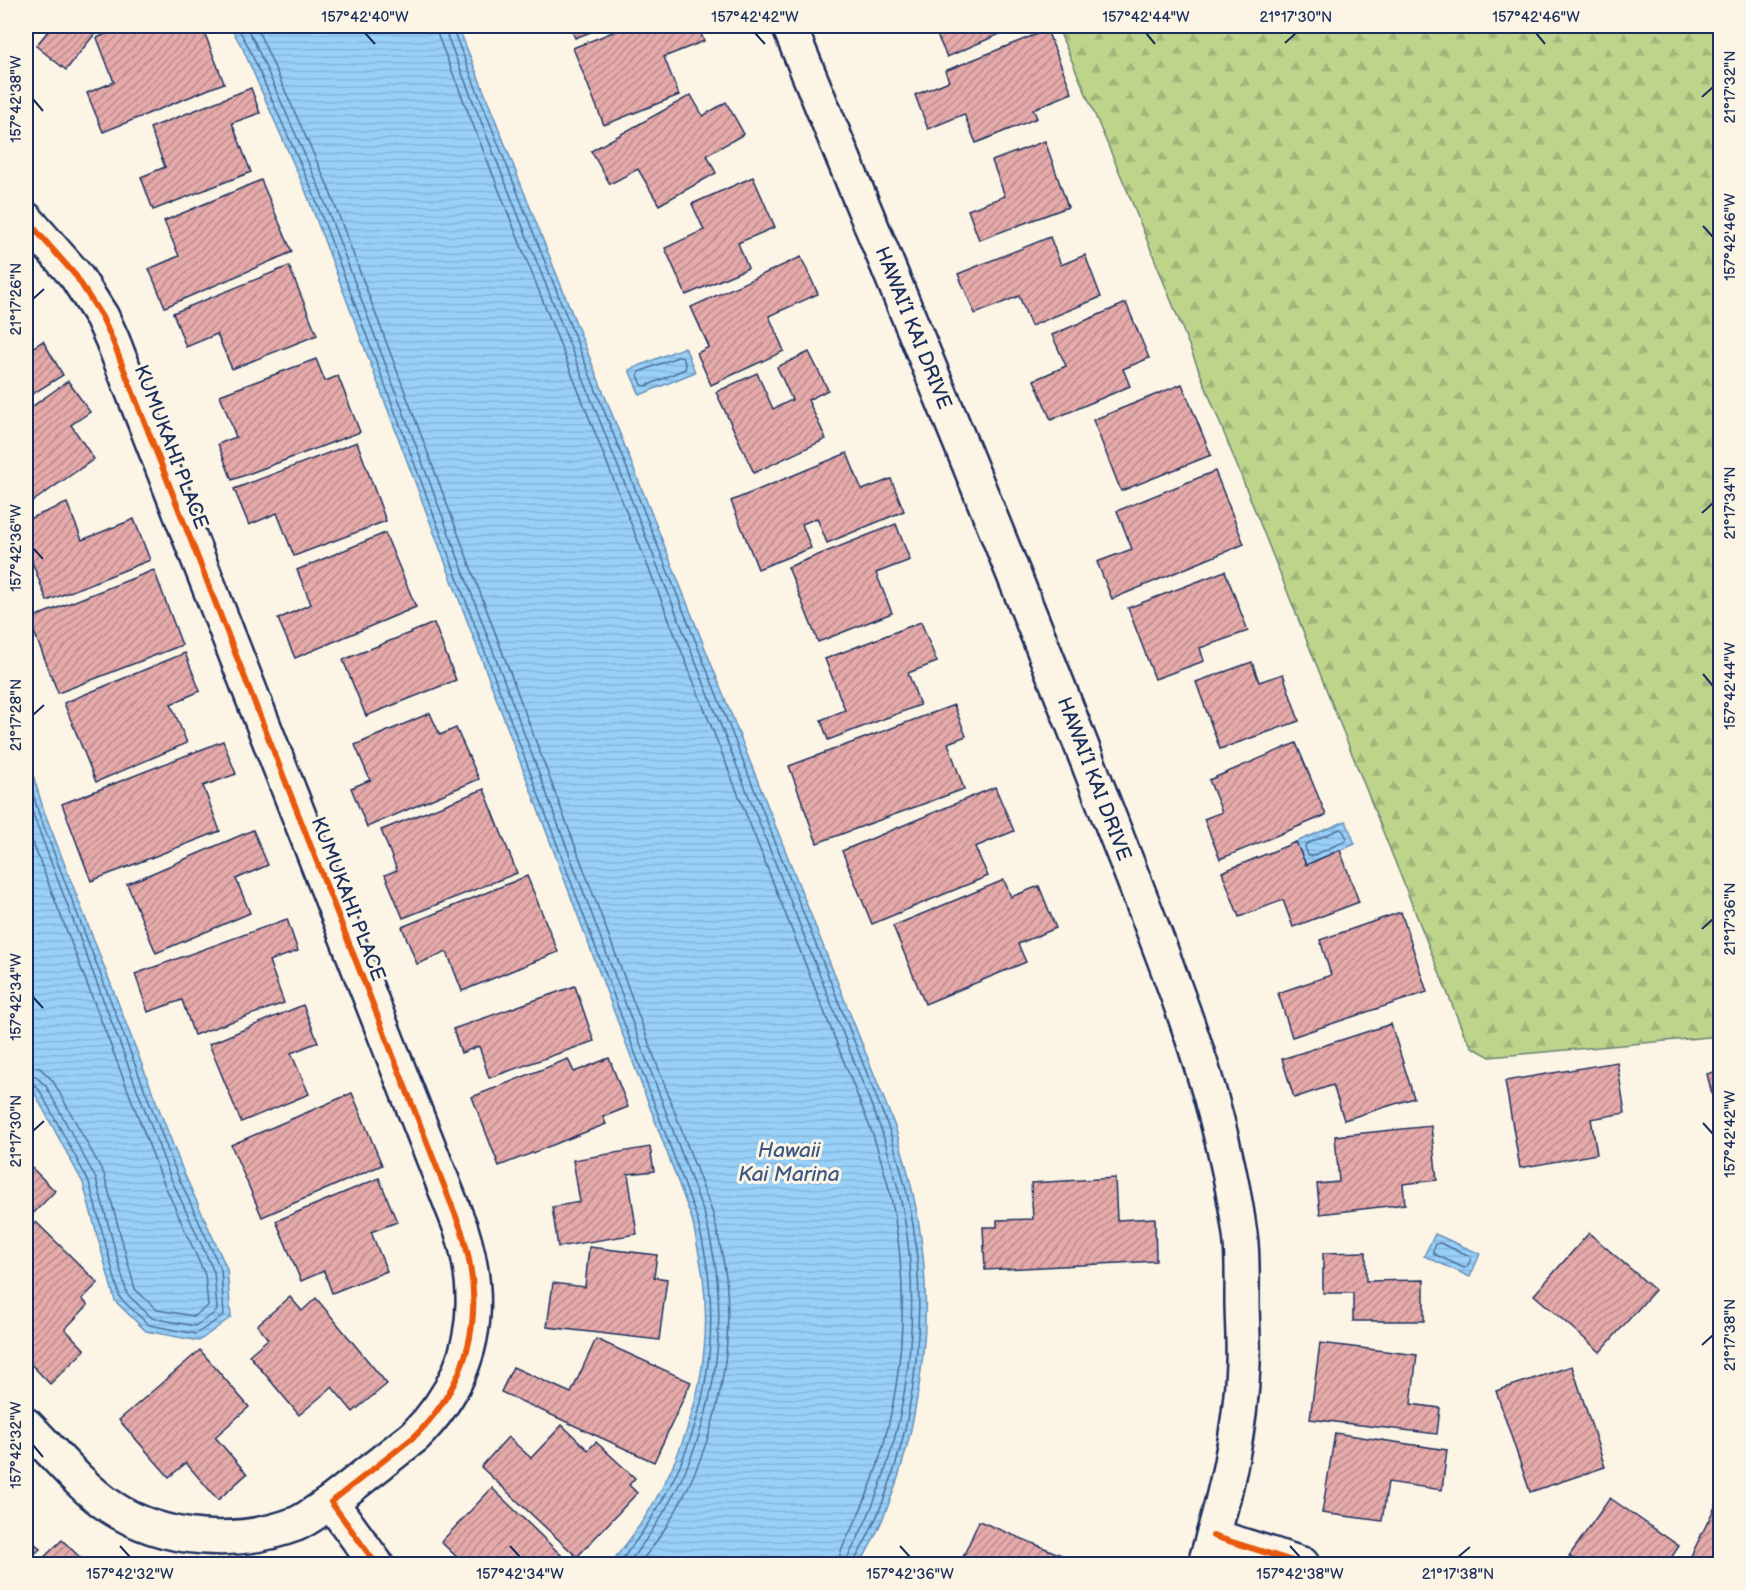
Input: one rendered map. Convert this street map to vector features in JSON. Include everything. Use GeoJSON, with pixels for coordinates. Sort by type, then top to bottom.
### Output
{"type":"FeatureCollection","features":[{"type":"Feature","properties":{"kind":"street","name":"HAWAI’I KAI DRIVE"},"geometry":{"type":"LineString","coordinates":[[789,26],[1047,654],[1178,998],[1208,1087],[1227,1162],[1241,1237],[1243,1365],[1230,1466],[1209,1550]]}},
{"type":"Feature","properties":{"kind":"street","name":"KUMUKAHI PLACE"},"geometry":{"type":"LineString","coordinates":[[26,219],[76,276],[90,296],[112,339],[460,1229],[470,1260],[474,1291],[473,1324],[463,1362],[446,1399],[427,1425],[331,1502],[299,1523],[271,1532],[200,1537],[169,1532],[140,1523],[111,1507],[86,1486],[26,1425]]}},
{"type":"Feature","properties":{"kind":"street"},"geometry":{"type":"LineString","coordinates":[[331,1502],[376,1564]]}},
{"type":"Feature","properties":{"kind":"street"},"geometry":{"type":"LineString","coordinates":[[1209,1550],[1302,1564]]}},
{"type":"Feature","properties":{"kind":"green space"},"geometry":{"type":"Polygon","coordinates":[[[1057,26],[1720,26],[1720,1036],[1490,1057],[1472,1047],[1463,1032],[1127,190],[1057,26]]]}},
{"type":"Feature","properties":{"kind":"water","name":"Hawaii Kai Marina"},"geometry":{"type":"Polygon","coordinates":[[[230,26],[458,26],[895,1127],[909,1175],[923,1256],[925,1294],[921,1374],[905,1455],[892,1494],[860,1564],[610,1564],[634,1534],[655,1501],[686,1431],[697,1393],[703,1355],[705,1316],[703,1277],[692,1219],[306,192],[243,49],[230,26]]]}},
{"type":"Feature","properties":{"kind":"water"},"geometry":{"type":"Polygon","coordinates":[[[685,347],[695,372],[640,395],[629,370],[685,347]]]}},
{"type":"Feature","properties":{"kind":"water"},"geometry":{"type":"Polygon","coordinates":[[[26,752],[44,811],[183,1171],[227,1269],[231,1317],[199,1341],[146,1331],[115,1301],[83,1183],[35,1094],[26,1084],[26,752]]]}},
{"type":"Feature","properties":{"kind":"water"},"geometry":{"type":"Polygon","coordinates":[[[1346,821],[1355,844],[1306,865],[1296,842],[1346,821]]]}},
{"type":"Feature","properties":{"kind":"water"},"geometry":{"type":"Polygon","coordinates":[[[1435,1234],[1480,1254],[1470,1277],[1424,1256],[1435,1234]]]}},
{"type":"Feature","properties":{"kind":"building"},"geometry":{"type":"Polygon","coordinates":[[[52,26],[101,26],[66,70],[36,46],[52,26]]]}},
{"type":"Feature","properties":{"kind":"building"},"geometry":{"type":"Polygon","coordinates":[[[108,26],[189,26],[192,33],[203,29],[224,83],[103,132],[87,93],[114,82],[97,38],[110,32],[108,26]]]}},
{"type":"Feature","properties":{"kind":"building"},"geometry":{"type":"Polygon","coordinates":[[[570,26],[606,26],[575,38],[570,26]]]}},
{"type":"Feature","properties":{"kind":"building"},"geometry":{"type":"Polygon","coordinates":[[[628,26],[698,26],[704,41],[664,57],[679,95],[604,125],[573,48],[628,26]]]}},
{"type":"Feature","properties":{"kind":"building"},"geometry":{"type":"Polygon","coordinates":[[[933,26],[1018,26],[947,57],[933,26]]]}},
{"type":"Feature","properties":{"kind":"building"},"geometry":{"type":"Polygon","coordinates":[[[1047,30],[1072,93],[1033,109],[1037,118],[976,143],[964,114],[928,129],[915,95],[949,81],[945,71],[1047,30]]]}},
{"type":"Feature","properties":{"kind":"building"},"geometry":{"type":"Polygon","coordinates":[[[251,88],[260,113],[232,123],[251,172],[153,210],[141,177],[165,167],[150,128],[251,88]]]}},
{"type":"Feature","properties":{"kind":"building"},"geometry":{"type":"Polygon","coordinates":[[[691,95],[703,116],[726,102],[744,134],[707,155],[716,173],[659,205],[638,169],[610,184],[591,151],[691,95]]]}},
{"type":"Feature","properties":{"kind":"building"},"geometry":{"type":"Polygon","coordinates":[[[1045,141],[1068,207],[979,240],[968,210],[1005,196],[992,161],[1045,141]]]}},
{"type":"Feature","properties":{"kind":"building"},"geometry":{"type":"Polygon","coordinates":[[[753,177],[775,227],[738,243],[748,268],[686,295],[665,248],[704,230],[692,204],[753,177]]]}},
{"type":"Feature","properties":{"kind":"building"},"geometry":{"type":"Polygon","coordinates":[[[261,180],[292,252],[165,307],[149,269],[179,256],[164,221],[261,180]]]}},
{"type":"Feature","properties":{"kind":"building"},"geometry":{"type":"Polygon","coordinates":[[[1050,237],[1061,265],[1085,255],[1101,297],[1031,326],[1019,296],[975,314],[958,274],[1050,237]]]}},
{"type":"Feature","properties":{"kind":"building"},"geometry":{"type":"Polygon","coordinates":[[[801,257],[818,294],[769,316],[784,351],[711,385],[697,353],[709,347],[691,307],[801,257]]]}},
{"type":"Feature","properties":{"kind":"building"},"geometry":{"type":"Polygon","coordinates":[[[289,266],[317,335],[232,369],[217,334],[186,347],[173,313],[289,266]]]}},
{"type":"Feature","properties":{"kind":"building"},"geometry":{"type":"Polygon","coordinates":[[[1126,303],[1149,358],[1123,369],[1130,386],[1051,420],[1034,380],[1066,366],[1052,335],[1126,303]]]}},
{"type":"Feature","properties":{"kind":"building"},"geometry":{"type":"Polygon","coordinates":[[[43,341],[63,375],[26,398],[26,352],[43,341]]]}},
{"type":"Feature","properties":{"kind":"building"},"geometry":{"type":"Polygon","coordinates":[[[809,352],[828,390],[808,400],[826,439],[754,473],[716,392],[757,373],[773,409],[792,400],[777,367],[809,352]]]}},
{"type":"Feature","properties":{"kind":"building"},"geometry":{"type":"Polygon","coordinates":[[[316,359],[325,381],[338,376],[360,432],[232,480],[218,444],[236,437],[220,395],[316,359]]]}},
{"type":"Feature","properties":{"kind":"building"},"geometry":{"type":"Polygon","coordinates":[[[68,381],[90,412],[71,425],[94,459],[32,502],[26,493],[26,411],[68,381]]]}},
{"type":"Feature","properties":{"kind":"building"},"geometry":{"type":"Polygon","coordinates":[[[1182,384],[1211,455],[1121,491],[1093,420],[1182,384]]]}},
{"type":"Feature","properties":{"kind":"building"},"geometry":{"type":"Polygon","coordinates":[[[357,442],[386,521],[294,556],[277,513],[249,525],[234,489],[357,442]]]}},
{"type":"Feature","properties":{"kind":"building"},"geometry":{"type":"Polygon","coordinates":[[[847,453],[862,490],[891,479],[904,511],[827,543],[817,518],[802,524],[811,548],[758,569],[731,501],[847,453]]]}},
{"type":"Feature","properties":{"kind":"building"},"geometry":{"type":"Polygon","coordinates":[[[1215,471],[1244,544],[1112,599],[1097,562],[1132,549],[1117,511],[1215,471]]]}},
{"type":"Feature","properties":{"kind":"building"},"geometry":{"type":"Polygon","coordinates":[[[67,503],[82,540],[134,519],[150,560],[47,601],[26,546],[26,520],[67,503]]]}},
{"type":"Feature","properties":{"kind":"building"},"geometry":{"type":"Polygon","coordinates":[[[896,524],[910,560],[876,573],[892,613],[818,642],[788,567],[896,524]]]}},
{"type":"Feature","properties":{"kind":"building"},"geometry":{"type":"Polygon","coordinates":[[[385,533],[416,607],[295,658],[278,619],[311,604],[297,570],[385,533]]]}},
{"type":"Feature","properties":{"kind":"building"},"geometry":{"type":"Polygon","coordinates":[[[154,570],[182,645],[58,693],[29,619],[154,570]]]}},
{"type":"Feature","properties":{"kind":"building"},"geometry":{"type":"Polygon","coordinates":[[[1225,571],[1248,631],[1200,648],[1204,661],[1155,679],[1128,608],[1225,571]]]}},
{"type":"Feature","properties":{"kind":"building"},"geometry":{"type":"Polygon","coordinates":[[[921,622],[937,662],[908,673],[920,705],[828,740],[821,720],[845,710],[825,659],[921,622]]]}},
{"type":"Feature","properties":{"kind":"building"},"geometry":{"type":"Polygon","coordinates":[[[434,623],[456,680],[366,716],[343,660],[434,623]]]}},
{"type":"Feature","properties":{"kind":"building"},"geometry":{"type":"Polygon","coordinates":[[[185,653],[200,691],[171,704],[187,743],[96,782],[64,703],[185,653]]]}},
{"type":"Feature","properties":{"kind":"building"},"geometry":{"type":"Polygon","coordinates":[[[1252,662],[1259,682],[1283,674],[1299,721],[1220,749],[1196,682],[1252,662]]]}},
{"type":"Feature","properties":{"kind":"building"},"geometry":{"type":"Polygon","coordinates":[[[954,705],[966,736],[948,743],[964,789],[817,843],[789,766],[954,705]]]}},
{"type":"Feature","properties":{"kind":"building"},"geometry":{"type":"Polygon","coordinates":[[[430,713],[440,735],[456,728],[479,779],[367,827],[351,788],[370,780],[355,745],[430,713]]]}},
{"type":"Feature","properties":{"kind":"building"},"geometry":{"type":"Polygon","coordinates":[[[223,741],[236,774],[203,786],[220,831],[91,881],[62,804],[223,741]]]}},
{"type":"Feature","properties":{"kind":"building"},"geometry":{"type":"Polygon","coordinates":[[[1296,743],[1326,815],[1220,859],[1204,819],[1222,812],[1209,780],[1296,743]]]}},
{"type":"Feature","properties":{"kind":"building"},"geometry":{"type":"Polygon","coordinates":[[[995,787],[1014,831],[975,847],[988,876],[872,924],[842,851],[995,787]]]}},
{"type":"Feature","properties":{"kind":"building"},"geometry":{"type":"Polygon","coordinates":[[[484,789],[517,873],[403,918],[385,875],[397,870],[381,830],[484,789]]]}},
{"type":"Feature","properties":{"kind":"building"},"geometry":{"type":"Polygon","coordinates":[[[253,830],[268,865],[236,879],[250,913],[156,953],[127,884],[253,830]]]}},
{"type":"Feature","properties":{"kind":"building"},"geometry":{"type":"Polygon","coordinates":[[[1296,842],[1306,865],[1340,850],[1359,902],[1293,927],[1283,900],[1239,917],[1222,872],[1296,842]]]}},
{"type":"Feature","properties":{"kind":"building"},"geometry":{"type":"Polygon","coordinates":[[[527,876],[558,952],[462,991],[447,952],[417,964],[402,927],[527,876]]]}},
{"type":"Feature","properties":{"kind":"building"},"geometry":{"type":"Polygon","coordinates":[[[1004,880],[1011,897],[1039,886],[1056,928],[1018,944],[1026,962],[925,1004],[893,926],[1004,880]]]}},
{"type":"Feature","properties":{"kind":"building"},"geometry":{"type":"Polygon","coordinates":[[[1401,912],[1427,992],[1292,1037],[1278,993],[1331,975],[1320,940],[1401,912]]]}},
{"type":"Feature","properties":{"kind":"building"},"geometry":{"type":"Polygon","coordinates":[[[287,919],[298,951],[269,961],[284,1003],[194,1035],[182,1000],[148,1012],[135,974],[287,919]]]}},
{"type":"Feature","properties":{"kind":"building"},"geometry":{"type":"Polygon","coordinates":[[[575,986],[594,1041],[489,1078],[479,1046],[461,1053],[453,1029],[575,986]]]}},
{"type":"Feature","properties":{"kind":"building"},"geometry":{"type":"Polygon","coordinates":[[[303,1005],[318,1042],[291,1053],[309,1094],[241,1122],[209,1044],[303,1005]]]}},
{"type":"Feature","properties":{"kind":"building"},"geometry":{"type":"Polygon","coordinates":[[[1391,1024],[1414,1098],[1344,1120],[1333,1085],[1294,1098],[1282,1059],[1391,1024]]]}},
{"type":"Feature","properties":{"kind":"building"},"geometry":{"type":"Polygon","coordinates":[[[609,1058],[628,1107],[603,1117],[606,1124],[499,1166],[472,1097],[568,1059],[574,1072],[609,1058]]]}},
{"type":"Feature","properties":{"kind":"building"},"geometry":{"type":"Polygon","coordinates":[[[1617,1062],[1625,1113],[1591,1119],[1597,1154],[1520,1168],[1505,1081],[1617,1062]]]}},
{"type":"Feature","properties":{"kind":"building"},"geometry":{"type":"Polygon","coordinates":[[[1720,1070],[1720,1125],[1707,1074],[1720,1070]]]}},
{"type":"Feature","properties":{"kind":"building"},"geometry":{"type":"Polygon","coordinates":[[[352,1093],[382,1165],[262,1217],[231,1145],[352,1093]]]}},
{"type":"Feature","properties":{"kind":"building"},"geometry":{"type":"Polygon","coordinates":[[[1431,1126],[1437,1180],[1403,1184],[1405,1204],[1320,1214],[1317,1184],[1339,1182],[1335,1136],[1431,1126]]]}},
{"type":"Feature","properties":{"kind":"building"},"geometry":{"type":"Polygon","coordinates":[[[650,1147],[654,1171],[628,1174],[637,1234],[558,1247],[552,1207],[580,1202],[573,1160],[650,1147]]]}},
{"type":"Feature","properties":{"kind":"building"},"geometry":{"type":"Polygon","coordinates":[[[26,1162],[55,1191],[26,1221],[26,1162]]]}},
{"type":"Feature","properties":{"kind":"building"},"geometry":{"type":"Polygon","coordinates":[[[379,1178],[397,1222],[371,1232],[387,1271],[332,1293],[324,1271],[301,1281],[276,1221],[379,1178]]]}},
{"type":"Feature","properties":{"kind":"building"},"geometry":{"type":"Polygon","coordinates":[[[1115,1178],[1117,1220],[1155,1218],[1156,1261],[985,1270],[983,1227],[997,1227],[997,1220],[1033,1219],[1031,1183],[1115,1178]]]}},
{"type":"Feature","properties":{"kind":"building"},"geometry":{"type":"Polygon","coordinates":[[[36,1222],[98,1283],[82,1299],[88,1305],[65,1329],[85,1350],[50,1384],[26,1359],[26,1232],[36,1222]]]}},
{"type":"Feature","properties":{"kind":"building"},"geometry":{"type":"Polygon","coordinates":[[[1589,1233],[1655,1290],[1600,1352],[1534,1295],[1589,1233]]]}},
{"type":"Feature","properties":{"kind":"building"},"geometry":{"type":"Polygon","coordinates":[[[589,1247],[657,1255],[654,1277],[667,1279],[659,1340],[547,1327],[553,1283],[585,1287],[589,1247]]]}},
{"type":"Feature","properties":{"kind":"building"},"geometry":{"type":"Polygon","coordinates":[[[1366,1252],[1366,1281],[1424,1280],[1424,1321],[1353,1321],[1353,1293],[1323,1293],[1323,1253],[1366,1252]]]}},
{"type":"Feature","properties":{"kind":"building"},"geometry":{"type":"Polygon","coordinates":[[[290,1297],[302,1311],[316,1298],[387,1384],[353,1412],[332,1387],[299,1415],[249,1355],[268,1339],[257,1325],[290,1297]]]}},
{"type":"Feature","properties":{"kind":"building"},"geometry":{"type":"Polygon","coordinates":[[[596,1339],[691,1382],[654,1462],[501,1392],[513,1367],[571,1393],[596,1339]]]}},
{"type":"Feature","properties":{"kind":"building"},"geometry":{"type":"Polygon","coordinates":[[[1320,1343],[1417,1355],[1411,1404],[1440,1408],[1437,1434],[1310,1419],[1320,1343]]]}},
{"type":"Feature","properties":{"kind":"building"},"geometry":{"type":"Polygon","coordinates":[[[200,1350],[249,1407],[215,1437],[247,1474],[218,1500],[186,1463],[169,1477],[119,1420],[200,1350]]]}},
{"type":"Feature","properties":{"kind":"building"},"geometry":{"type":"Polygon","coordinates":[[[1572,1366],[1605,1467],[1530,1492],[1496,1391],[1572,1366]]]}},
{"type":"Feature","properties":{"kind":"building"},"geometry":{"type":"Polygon","coordinates":[[[562,1425],[588,1450],[596,1442],[635,1478],[629,1485],[637,1493],[577,1557],[481,1467],[508,1437],[531,1458],[562,1425]]]}},
{"type":"Feature","properties":{"kind":"building"},"geometry":{"type":"Polygon","coordinates":[[[1335,1433],[1447,1450],[1442,1490],[1388,1482],[1382,1521],[1322,1513],[1335,1433]]]}},
{"type":"Feature","properties":{"kind":"building"},"geometry":{"type":"Polygon","coordinates":[[[492,1488],[562,1556],[554,1564],[464,1564],[441,1542],[492,1488]]]}},
{"type":"Feature","properties":{"kind":"building"},"geometry":{"type":"Polygon","coordinates":[[[1720,1497],[1720,1564],[1687,1564],[1720,1497]]]}},
{"type":"Feature","properties":{"kind":"building"},"geometry":{"type":"Polygon","coordinates":[[[1610,1498],[1679,1546],[1667,1564],[1581,1564],[1569,1556],[1610,1498]]]}},
{"type":"Feature","properties":{"kind":"building"},"geometry":{"type":"Polygon","coordinates":[[[979,1521],[1083,1564],[960,1564],[979,1521]]]}},
{"type":"Feature","properties":{"kind":"building"},"geometry":{"type":"Polygon","coordinates":[[[26,1534],[40,1549],[26,1562],[26,1534]]]}},
{"type":"Feature","properties":{"kind":"building"},"geometry":{"type":"Polygon","coordinates":[[[62,1540],[87,1564],[37,1564],[62,1540]]]}},
{"type":"Feature","properties":{"kind":"cycle path"},"geometry":{"type":"LineString","coordinates":[[26,219],[76,276],[102,317],[112,339],[461,1229],[469,1258],[473,1286],[473,1313],[462,1365],[451,1390],[415,1436],[331,1502],[376,1564]]}},
{"type":"Feature","properties":{"kind":"cycle path"},"geometry":{"type":"LineString","coordinates":[[1213,1536],[1302,1564]]}}]}
